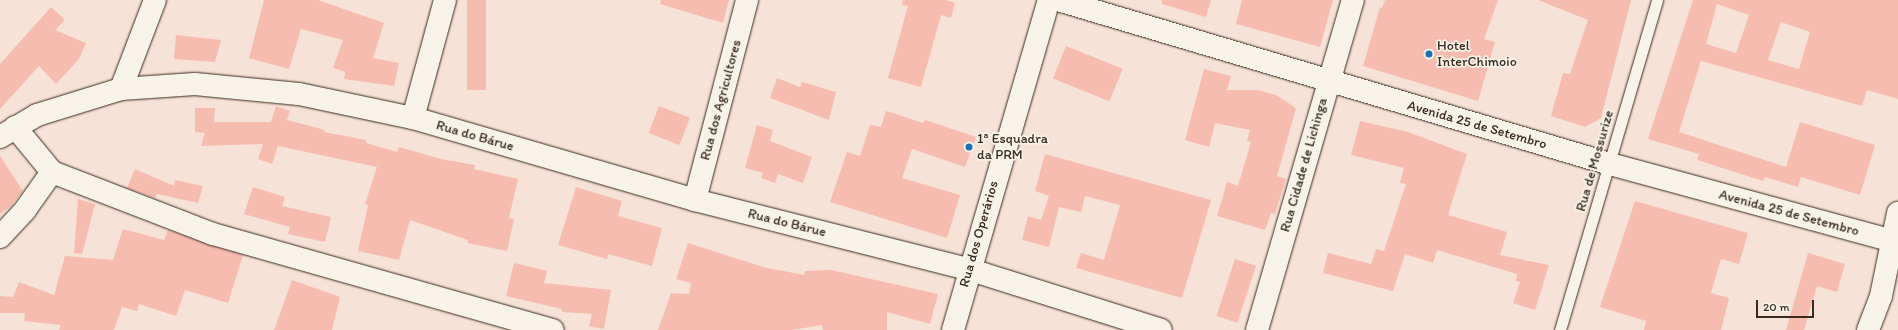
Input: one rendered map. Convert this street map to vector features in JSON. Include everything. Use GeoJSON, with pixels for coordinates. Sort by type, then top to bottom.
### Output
{"type":"FeatureCollection","features":[{"type":"Feature","properties":{"kind":"street"},"geometry":{"type":"LineString","coordinates":[[121,89],[155,0]]}},
{"type":"Feature","properties":{"kind":"street","name":"Rua dos Agricultores"},"geometry":{"type":"LineString","coordinates":[[695,200],[747,0]]}},
{"type":"Feature","properties":{"kind":"street","name":"Rua dos Operários"},"geometry":{"type":"LineString","coordinates":[[953,330],[968,269],[1049,0]]}},
{"type":"Feature","properties":{"kind":"street","name":"Avenida 25 de Setembro"},"geometry":{"type":"LineString","coordinates":[[1058,0],[1328,82],[1610,164],[1894,241]]}},
{"type":"Feature","properties":{"kind":"street","name":"Rua Cidade de Lichinga"},"geometry":{"type":"LineString","coordinates":[[1257,330],[1353,0]]}},
{"type":"Feature","properties":{"kind":"street"},"geometry":{"type":"LineString","coordinates":[[413,118],[441,1]]}},
{"type":"Feature","properties":{"kind":"street","name":"Rua do Bárue"},"geometry":{"type":"LineString","coordinates":[[8,132],[37,115],[121,89],[210,85],[299,94],[413,118],[695,200],[968,269],[1162,330]]}},
{"type":"Feature","properties":{"kind":"street"},"geometry":{"type":"LineString","coordinates":[[8,132],[52,172],[213,234],[553,330]]}},
{"type":"Feature","properties":{"kind":"street"},"geometry":{"type":"LineString","coordinates":[[0,237],[25,210],[52,172]]}},
{"type":"Feature","properties":{"kind":"street"},"geometry":{"type":"LineString","coordinates":[[1868,330],[1881,296],[1894,241],[1898,213]]}},
{"type":"Feature","properties":{"kind":"lane","name":"Rua de Mossurize"},"geometry":{"type":"LineString","coordinates":[[1560,330],[1657,0]]}},
{"type":"Feature","properties":{"kind":"building"},"geometry":{"type":"Polygon","coordinates":[[[264,0],[318,0],[384,23],[373,58],[399,63],[394,86],[344,79],[345,72],[333,68],[343,40],[301,29],[289,69],[249,58],[264,0]]]}},
{"type":"Feature","properties":{"kind":"building"},"geometry":{"type":"Polygon","coordinates":[[[467,0],[486,0],[486,90],[467,90],[467,0]]]}},
{"type":"Feature","properties":{"kind":"building"},"geometry":{"type":"Polygon","coordinates":[[[661,0],[729,0],[723,23],[660,4],[661,0]]]}},
{"type":"Feature","properties":{"kind":"building"},"geometry":{"type":"Polygon","coordinates":[[[903,0],[945,0],[955,3],[951,18],[941,15],[921,87],[888,78],[908,6],[902,5],[903,0]]]}},
{"type":"Feature","properties":{"kind":"building"},"geometry":{"type":"Polygon","coordinates":[[[1162,0],[1211,0],[1206,17],[1162,4],[1162,0]]]}},
{"type":"Feature","properties":{"kind":"building"},"geometry":{"type":"Polygon","coordinates":[[[1242,0],[1333,0],[1320,47],[1236,24],[1242,0]]]}},
{"type":"Feature","properties":{"kind":"building","name":"Hotel InterChimoio"},"geometry":{"type":"Polygon","coordinates":[[[1385,0],[1498,0],[1484,39],[1495,42],[1478,101],[1363,66],[1380,7],[1382,8],[1385,0]]]}},
{"type":"Feature","properties":{"kind":"building"},"geometry":{"type":"Polygon","coordinates":[[[1538,0],[1631,0],[1601,118],[1585,127],[1551,116],[1563,73],[1570,74],[1588,20],[1538,0]]]}},
{"type":"Feature","properties":{"kind":"building"},"geometry":{"type":"Polygon","coordinates":[[[1693,0],[1898,0],[1898,99],[1867,90],[1862,106],[1701,61],[1679,132],[1786,167],[1800,122],[1875,145],[1860,195],[1801,177],[1798,187],[1765,177],[1763,181],[1697,160],[1699,154],[1648,139],[1693,0]],[[1717,4],[1706,44],[1736,53],[1749,15],[1717,4]],[[1781,22],[1768,60],[1799,69],[1810,32],[1781,22]]]}},
{"type":"Feature","properties":{"kind":"building"},"geometry":{"type":"Polygon","coordinates":[[[51,7],[65,20],[55,30],[86,43],[79,59],[56,84],[39,66],[0,109],[0,64],[51,7]]]}},
{"type":"Feature","properties":{"kind":"building"},"geometry":{"type":"Polygon","coordinates":[[[176,35],[221,40],[215,62],[174,59],[176,35]]]}},
{"type":"Feature","properties":{"kind":"building"},"geometry":{"type":"Polygon","coordinates":[[[1066,46],[1123,69],[1109,101],[1053,78],[1066,46]]]}},
{"type":"Feature","properties":{"kind":"building"},"geometry":{"type":"Polygon","coordinates":[[[1204,69],[1231,76],[1227,90],[1258,90],[1276,95],[1296,108],[1277,176],[1286,179],[1275,214],[1271,213],[1265,230],[1217,216],[1227,182],[1238,186],[1251,142],[1247,141],[1250,130],[1215,123],[1209,147],[1185,140],[1204,69]]]}},
{"type":"Feature","properties":{"kind":"building"},"geometry":{"type":"Polygon","coordinates":[[[777,78],[800,87],[802,82],[836,92],[829,120],[770,98],[777,78]]]}},
{"type":"Feature","properties":{"kind":"building"},"geometry":{"type":"Polygon","coordinates":[[[276,106],[290,111],[287,120],[325,130],[324,132],[366,140],[366,143],[397,152],[399,147],[441,159],[475,165],[474,169],[518,179],[509,218],[514,219],[507,251],[467,243],[468,240],[410,220],[399,260],[358,251],[368,205],[365,204],[377,167],[278,146],[272,164],[258,159],[263,144],[201,146],[205,133],[195,132],[195,108],[215,108],[214,122],[271,122],[276,106]]]}},
{"type":"Feature","properties":{"kind":"building"},"geometry":{"type":"Polygon","coordinates":[[[659,106],[690,118],[679,145],[649,133],[659,106]]]}},
{"type":"Feature","properties":{"kind":"building"},"geometry":{"type":"Polygon","coordinates":[[[886,111],[923,123],[925,120],[976,137],[965,167],[912,149],[902,178],[960,195],[947,238],[830,202],[847,152],[860,156],[870,125],[881,127],[886,111]]]}},
{"type":"Feature","properties":{"kind":"building"},"geometry":{"type":"Polygon","coordinates":[[[1360,121],[1408,132],[1467,154],[1448,215],[1507,232],[1500,255],[1549,265],[1535,310],[1513,303],[1520,282],[1516,281],[1517,274],[1437,250],[1433,263],[1405,254],[1393,291],[1323,273],[1328,253],[1371,264],[1376,249],[1384,251],[1406,184],[1400,183],[1404,168],[1351,155],[1360,121]]]}},
{"type":"Feature","properties":{"kind":"building"},"geometry":{"type":"Polygon","coordinates":[[[757,125],[773,130],[770,141],[812,157],[803,183],[778,174],[775,183],[761,178],[763,173],[745,168],[757,125]]]}},
{"type":"Feature","properties":{"kind":"building"},"geometry":{"type":"Polygon","coordinates":[[[1045,154],[1211,200],[1182,298],[1076,268],[1081,253],[1104,260],[1120,205],[1085,196],[1081,212],[1059,207],[1049,247],[1022,240],[1028,216],[1041,220],[1049,196],[1035,191],[1045,154]]]}},
{"type":"Feature","properties":{"kind":"building"},"geometry":{"type":"Polygon","coordinates":[[[0,156],[23,191],[11,206],[0,214],[0,156]]]}},
{"type":"Feature","properties":{"kind":"building"},"geometry":{"type":"Polygon","coordinates":[[[135,169],[174,186],[175,180],[203,186],[198,203],[157,194],[155,198],[127,188],[135,169]]]}},
{"type":"Feature","properties":{"kind":"building"},"geometry":{"type":"Polygon","coordinates":[[[253,187],[285,197],[282,206],[331,217],[325,242],[288,234],[290,227],[244,214],[253,187]]]}},
{"type":"Feature","properties":{"kind":"building"},"geometry":{"type":"Polygon","coordinates":[[[576,187],[622,201],[618,216],[662,228],[652,266],[608,254],[607,259],[558,245],[576,187]]]}},
{"type":"Feature","properties":{"kind":"building"},"geometry":{"type":"Polygon","coordinates":[[[78,199],[95,204],[82,254],[74,253],[78,199]]]}},
{"type":"Feature","properties":{"kind":"building"},"geometry":{"type":"Polygon","coordinates":[[[1635,201],[1748,233],[1739,264],[1721,259],[1711,293],[1729,298],[1721,330],[1644,330],[1646,321],[1600,307],[1635,201]]]}},
{"type":"Feature","properties":{"kind":"building"},"geometry":{"type":"Polygon","coordinates":[[[123,229],[164,240],[168,230],[243,255],[228,303],[185,290],[176,316],[139,304],[137,311],[122,307],[114,330],[59,330],[61,325],[24,321],[25,313],[0,313],[0,296],[13,297],[19,282],[54,295],[65,256],[113,260],[123,229]]]}},
{"type":"Feature","properties":{"kind":"building"},"geometry":{"type":"Polygon","coordinates":[[[688,243],[763,267],[804,275],[805,271],[831,270],[938,294],[930,324],[887,312],[887,330],[823,330],[822,325],[792,330],[658,330],[671,293],[689,294],[691,283],[676,279],[688,243]]]}},
{"type":"Feature","properties":{"kind":"building"},"geometry":{"type":"Polygon","coordinates":[[[1808,253],[1845,264],[1837,292],[1817,286],[1804,330],[1786,330],[1808,253]]]}},
{"type":"Feature","properties":{"kind":"building"},"geometry":{"type":"Polygon","coordinates":[[[1235,259],[1256,266],[1237,323],[1216,316],[1235,259]]]}},
{"type":"Feature","properties":{"kind":"building"},"geometry":{"type":"Polygon","coordinates":[[[514,263],[547,271],[544,283],[611,290],[604,329],[589,326],[592,314],[562,312],[562,309],[506,296],[514,263]]]}},
{"type":"Feature","properties":{"kind":"building"},"geometry":{"type":"Polygon","coordinates":[[[292,280],[340,297],[332,330],[274,330],[292,280]]]}},
{"type":"Feature","properties":{"kind":"place","name":"Hotel InterChimoio"},"geometry":{"type":"Point","coordinates":[1429,54]}},
{"type":"Feature","properties":{"kind":"place","name":"1ª Esquadra da PRM"},"geometry":{"type":"Point","coordinates":[969,147]}}]}
